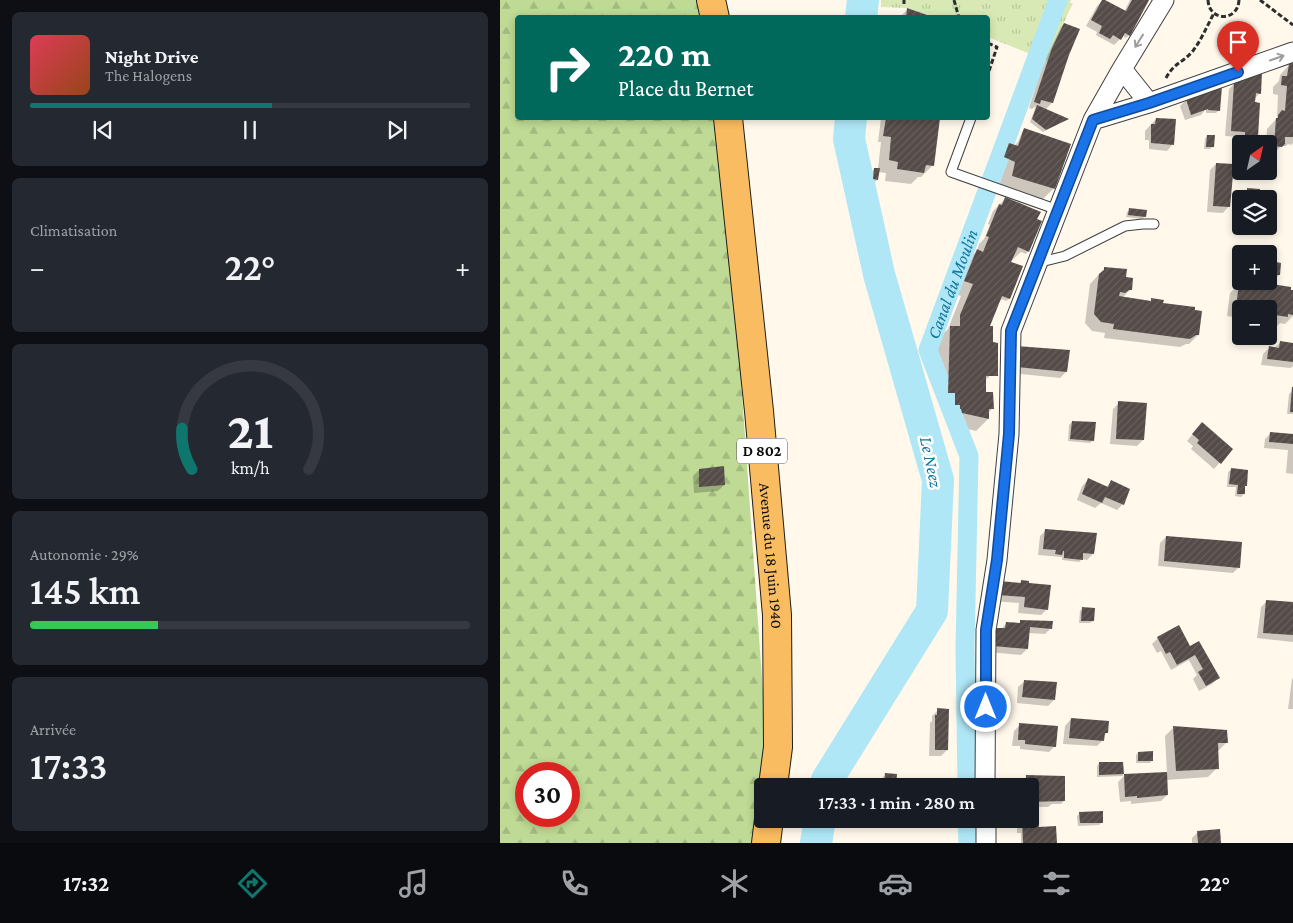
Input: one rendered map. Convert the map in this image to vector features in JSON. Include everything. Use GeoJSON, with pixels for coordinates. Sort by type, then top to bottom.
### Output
{"type":"FeatureCollection","features":[{"type":"Feature","properties":{"kind":"main road"},"geometry":{"type":"LineString","coordinates":[[711,0],[714,15]]}},
{"type":"Feature","properties":{"kind":"main road","name":"Avenue du 18 Juin 1940"},"geometry":{"type":"LineString","coordinates":[[728,120],[759,411],[777,615],[778,748],[774,778]]}},
{"type":"Feature","properties":{"kind":"main road"},"geometry":{"type":"LineString","coordinates":[[766,843],[768,828]]}},
{"type":"Feature","properties":{"kind":"street"},"geometry":{"type":"LineString","coordinates":[[985,778],[986,630],[997,560],[1009,434],[1011,331],[1093,120],[1164,0]]}},
{"type":"Feature","properties":{"kind":"street"},"geometry":{"type":"LineString","coordinates":[[1093,120],[1149,103],[1293,52]]}},
{"type":"Feature","properties":{"kind":"street"},"geometry":{"type":"LineString","coordinates":[[1122,69],[1149,103]]}},
{"type":"Feature","properties":{"kind":"street"},"geometry":{"type":"LineString","coordinates":[[986,828],[986,843]]}},
{"type":"Feature","properties":{"kind":"lane"},"geometry":{"type":"LineString","coordinates":[[970,120],[951,172],[1058,210]]}},
{"type":"Feature","properties":{"kind":"lane"},"geometry":{"type":"LineString","coordinates":[[1037,264],[1065,256],[1126,226],[1154,224]]}},
{"type":"Feature","properties":{"kind":"path"},"geometry":{"type":"LineString","coordinates":[[954,0],[958,15]]}},
{"type":"Feature","properties":{"kind":"path"},"geometry":{"type":"LineString","coordinates":[[1208,0],[1210,9],[1224,17],[1237,10],[1239,0]]}},
{"type":"Feature","properties":{"kind":"path"},"geometry":{"type":"LineString","coordinates":[[1260,0],[1293,25]]}},
{"type":"Feature","properties":{"kind":"path"},"geometry":{"type":"LineString","coordinates":[[1149,103],[1159,92],[1170,69],[1185,60],[1198,44],[1214,13]]}},
{"type":"Feature","properties":{"kind":"path"},"geometry":{"type":"LineString","coordinates":[[990,44],[998,47],[990,69]]}},
{"type":"Feature","properties":{"kind":"green space"},"geometry":{"type":"Polygon","coordinates":[[[500,0],[699,0],[701,15],[515,15],[515,120],[716,120],[730,222],[769,778],[754,778],[754,828],[767,828],[775,843],[500,843],[500,0]]]}},
{"type":"Feature","properties":{"kind":"green space"},"geometry":{"type":"Polygon","coordinates":[[[881,0],[1071,0],[1070,3],[1073,3],[1048,61],[990,38],[990,15],[928,15],[907,8],[881,7],[881,0]]]}},
{"type":"Feature","properties":{"kind":"building"},"geometry":{"type":"Polygon","coordinates":[[[1102,0],[1126,11],[1132,0],[1149,0],[1130,36],[1125,33],[1121,40],[1113,35],[1110,39],[1099,33],[1102,26],[1091,20],[1102,0]]]}},
{"type":"Feature","properties":{"kind":"building"},"geometry":{"type":"Polygon","coordinates":[[[907,8],[927,15],[906,15],[907,8]]]}},
{"type":"Feature","properties":{"kind":"building"},"geometry":{"type":"Polygon","coordinates":[[[1064,23],[1080,29],[1053,103],[1041,100],[1040,104],[1034,102],[1052,48],[1064,23]]]}},
{"type":"Feature","properties":{"kind":"building"},"geometry":{"type":"Polygon","coordinates":[[[1293,63],[1293,137],[1285,137],[1285,144],[1282,147],[1278,146],[1278,135],[1275,135],[1276,118],[1278,118],[1282,110],[1285,111],[1287,86],[1281,85],[1282,76],[1287,76],[1289,64],[1293,63]]]}},
{"type":"Feature","properties":{"kind":"building"},"geometry":{"type":"Polygon","coordinates":[[[1262,72],[1261,94],[1256,93],[1255,102],[1260,103],[1258,135],[1245,135],[1245,132],[1231,131],[1234,82],[1262,72]]]}},
{"type":"Feature","properties":{"kind":"building"},"geometry":{"type":"Polygon","coordinates":[[[1222,86],[1220,111],[1208,109],[1191,115],[1186,99],[1222,86]]]}},
{"type":"Feature","properties":{"kind":"building"},"geometry":{"type":"Polygon","coordinates":[[[1037,105],[1069,119],[1046,130],[1032,119],[1037,105]]]}},
{"type":"Feature","properties":{"kind":"building"},"geometry":{"type":"Polygon","coordinates":[[[1156,118],[1176,119],[1174,145],[1151,143],[1151,124],[1155,124],[1156,118]]]}},
{"type":"Feature","properties":{"kind":"building"},"geometry":{"type":"Polygon","coordinates":[[[886,120],[940,120],[934,166],[926,165],[924,173],[897,169],[898,162],[889,160],[891,137],[883,136],[886,120]]]}},
{"type":"Feature","properties":{"kind":"building"},"geometry":{"type":"Polygon","coordinates":[[[1024,128],[1071,144],[1055,189],[1012,176],[1015,162],[1004,157],[1009,143],[1018,146],[1024,128]]]}},
{"type":"Feature","properties":{"kind":"building"},"geometry":{"type":"Polygon","coordinates":[[[1207,135],[1215,135],[1214,147],[1206,147],[1207,135]]]}},
{"type":"Feature","properties":{"kind":"building"},"geometry":{"type":"Polygon","coordinates":[[[1216,163],[1232,164],[1230,207],[1213,206],[1216,163]]]}},
{"type":"Feature","properties":{"kind":"building"},"geometry":{"type":"Polygon","coordinates":[[[874,168],[880,168],[878,180],[873,179],[874,168]]]}},
{"type":"Feature","properties":{"kind":"building"},"geometry":{"type":"Polygon","coordinates":[[[1247,188],[1260,189],[1260,190],[1247,190],[1247,188]]]}},
{"type":"Feature","properties":{"kind":"building"},"geometry":{"type":"Polygon","coordinates":[[[1005,197],[1041,212],[1037,219],[1042,221],[1029,252],[1018,247],[1011,262],[1023,266],[1010,299],[1002,296],[990,326],[993,326],[993,342],[998,343],[998,376],[986,376],[986,392],[993,392],[994,409],[989,409],[989,419],[962,413],[960,405],[955,405],[955,393],[948,393],[950,326],[960,326],[960,315],[973,284],[964,281],[977,249],[983,252],[989,237],[986,236],[999,204],[1002,205],[1005,197]]]}},
{"type":"Feature","properties":{"kind":"building"},"geometry":{"type":"Polygon","coordinates":[[[1129,208],[1147,210],[1146,217],[1128,215],[1129,208]]]}},
{"type":"Feature","properties":{"kind":"building"},"geometry":{"type":"Polygon","coordinates":[[[1277,262],[1281,263],[1280,275],[1277,275],[1277,262]]]}},
{"type":"Feature","properties":{"kind":"building"},"geometry":{"type":"Polygon","coordinates":[[[1104,267],[1127,269],[1126,277],[1133,278],[1132,290],[1125,293],[1120,292],[1119,296],[1151,301],[1151,298],[1164,300],[1163,303],[1195,307],[1195,310],[1202,311],[1199,335],[1190,339],[1113,329],[1114,324],[1101,322],[1094,314],[1099,274],[1104,270],[1104,267]]]}},
{"type":"Feature","properties":{"kind":"building"},"geometry":{"type":"Polygon","coordinates":[[[1277,285],[1291,287],[1291,290],[1293,290],[1293,315],[1288,314],[1288,317],[1277,315],[1277,300],[1237,300],[1238,290],[1277,290],[1277,285]]]}},
{"type":"Feature","properties":{"kind":"building"},"geometry":{"type":"Polygon","coordinates":[[[1280,341],[1293,343],[1293,362],[1267,359],[1269,346],[1279,348],[1280,341]]]}},
{"type":"Feature","properties":{"kind":"building"},"geometry":{"type":"Polygon","coordinates":[[[1016,346],[1070,350],[1067,372],[1017,367],[1016,346]]]}},
{"type":"Feature","properties":{"kind":"building"},"geometry":{"type":"Polygon","coordinates":[[[1292,387],[1293,412],[1290,412],[1292,387]]]}},
{"type":"Feature","properties":{"kind":"building"},"geometry":{"type":"Polygon","coordinates":[[[1118,401],[1147,403],[1144,440],[1116,439],[1118,401]]]}},
{"type":"Feature","properties":{"kind":"building"},"geometry":{"type":"Polygon","coordinates":[[[1072,421],[1096,422],[1094,441],[1070,439],[1072,421]]]}},
{"type":"Feature","properties":{"kind":"building"},"geometry":{"type":"Polygon","coordinates":[[[1202,422],[1233,449],[1221,464],[1197,443],[1199,440],[1192,434],[1202,422]]]}},
{"type":"Feature","properties":{"kind":"building"},"geometry":{"type":"Polygon","coordinates":[[[1270,432],[1293,434],[1293,444],[1269,442],[1270,432]]]}},
{"type":"Feature","properties":{"kind":"building"},"geometry":{"type":"Polygon","coordinates":[[[724,466],[725,485],[699,487],[699,469],[724,466]]]}},
{"type":"Feature","properties":{"kind":"building"},"geometry":{"type":"Polygon","coordinates":[[[1231,468],[1248,470],[1245,494],[1237,494],[1238,485],[1229,484],[1231,468]]]}},
{"type":"Feature","properties":{"kind":"building"},"geometry":{"type":"Polygon","coordinates":[[[1088,478],[1108,487],[1111,480],[1130,489],[1124,505],[1105,497],[1102,503],[1082,494],[1088,478]]]}},
{"type":"Feature","properties":{"kind":"building"},"geometry":{"type":"Polygon","coordinates":[[[1045,529],[1097,533],[1094,554],[1083,553],[1083,560],[1064,558],[1064,551],[1062,555],[1055,554],[1056,550],[1043,549],[1045,529]]]}},
{"type":"Feature","properties":{"kind":"building"},"geometry":{"type":"Polygon","coordinates":[[[1166,536],[1242,542],[1240,568],[1164,561],[1166,536]]]}},
{"type":"Feature","properties":{"kind":"building"},"geometry":{"type":"Polygon","coordinates":[[[1021,580],[1029,581],[1029,583],[1051,585],[1048,610],[1024,607],[1025,597],[998,595],[1000,581],[1021,583],[1021,580]]]}},
{"type":"Feature","properties":{"kind":"building"},"geometry":{"type":"Polygon","coordinates":[[[1266,600],[1293,602],[1293,635],[1263,633],[1266,600]]]}},
{"type":"Feature","properties":{"kind":"building"},"geometry":{"type":"Polygon","coordinates":[[[1082,607],[1095,608],[1094,621],[1081,621],[1082,607]]]}},
{"type":"Feature","properties":{"kind":"building"},"geometry":{"type":"Polygon","coordinates":[[[1020,620],[1053,621],[1052,629],[1030,627],[1028,649],[993,646],[995,628],[1005,628],[1006,622],[1020,623],[1020,620]]]}},
{"type":"Feature","properties":{"kind":"building"},"geometry":{"type":"Polygon","coordinates":[[[1179,625],[1190,646],[1199,641],[1220,678],[1206,686],[1198,672],[1203,669],[1195,655],[1177,665],[1170,652],[1166,654],[1157,637],[1179,625]]]}},
{"type":"Feature","properties":{"kind":"building"},"geometry":{"type":"Polygon","coordinates":[[[1024,680],[1057,682],[1055,700],[1022,697],[1024,680]]]}},
{"type":"Feature","properties":{"kind":"building"},"geometry":{"type":"Polygon","coordinates":[[[937,708],[949,709],[948,750],[935,750],[935,715],[937,715],[937,708]]]}},
{"type":"Feature","properties":{"kind":"building"},"geometry":{"type":"Polygon","coordinates":[[[1071,718],[1109,721],[1108,733],[1105,733],[1104,741],[1069,738],[1071,718]]]}},
{"type":"Feature","properties":{"kind":"building"},"geometry":{"type":"Polygon","coordinates":[[[1019,723],[1058,726],[1056,747],[1025,744],[1025,740],[1018,740],[1019,723]]]}},
{"type":"Feature","properties":{"kind":"building"},"geometry":{"type":"Polygon","coordinates":[[[1173,726],[1227,730],[1228,743],[1218,743],[1219,769],[1176,771],[1173,726]]]}},
{"type":"Feature","properties":{"kind":"building"},"geometry":{"type":"Polygon","coordinates":[[[1153,751],[1153,761],[1138,761],[1138,752],[1153,751]]]}},
{"type":"Feature","properties":{"kind":"building"},"geometry":{"type":"Polygon","coordinates":[[[1099,762],[1123,762],[1124,774],[1099,775],[1099,762]]]}},
{"type":"Feature","properties":{"kind":"building"},"geometry":{"type":"Polygon","coordinates":[[[1167,772],[1168,795],[1137,798],[1137,796],[1125,797],[1124,774],[1167,772]]]}},
{"type":"Feature","properties":{"kind":"building"},"geometry":{"type":"Polygon","coordinates":[[[885,773],[897,774],[897,778],[885,778],[885,773]]]}},
{"type":"Feature","properties":{"kind":"building"},"geometry":{"type":"Polygon","coordinates":[[[1026,775],[1065,776],[1065,801],[1039,802],[1039,778],[1026,778],[1026,775]]]}},
{"type":"Feature","properties":{"kind":"building"},"geometry":{"type":"Polygon","coordinates":[[[1103,811],[1103,823],[1080,823],[1079,812],[1103,811]]]}},
{"type":"Feature","properties":{"kind":"building"},"geometry":{"type":"Polygon","coordinates":[[[1056,826],[1057,843],[1023,843],[1022,828],[1056,826]]]}},
{"type":"Feature","properties":{"kind":"building"},"geometry":{"type":"Polygon","coordinates":[[[1220,829],[1221,843],[1198,843],[1197,831],[1220,829]]]}},
{"type":"Feature","properties":{"kind":"waterway","name":"Le Neez"},"geometry":{"type":"LineString","coordinates":[[861,15],[863,0]]}},
{"type":"Feature","properties":{"kind":"waterway","name":"Canal du Moulin"},"geometry":{"type":"LineString","coordinates":[[967,778],[965,648],[969,456],[928,350],[1058,0]]}},
{"type":"Feature","properties":{"kind":"waterway","name":"Le Neez"},"geometry":{"type":"LineString","coordinates":[[828,778],[932,611],[938,480],[879,274],[849,139],[851,120]]}},
{"type":"Feature","properties":{"kind":"waterway","name":"Le Neez"},"geometry":{"type":"LineString","coordinates":[[816,843],[818,828]]}},
{"type":"Feature","properties":{"kind":"waterway","name":"Canal du Moulin"},"geometry":{"type":"LineString","coordinates":[[967,828],[968,843]]}},
{"type":"Feature","properties":{"kind":"route"},"geometry":{"type":"LineString","coordinates":[[986,707],[986,630],[997,560],[1009,434],[1011,331],[1093,120],[1238,72]]}}]}
